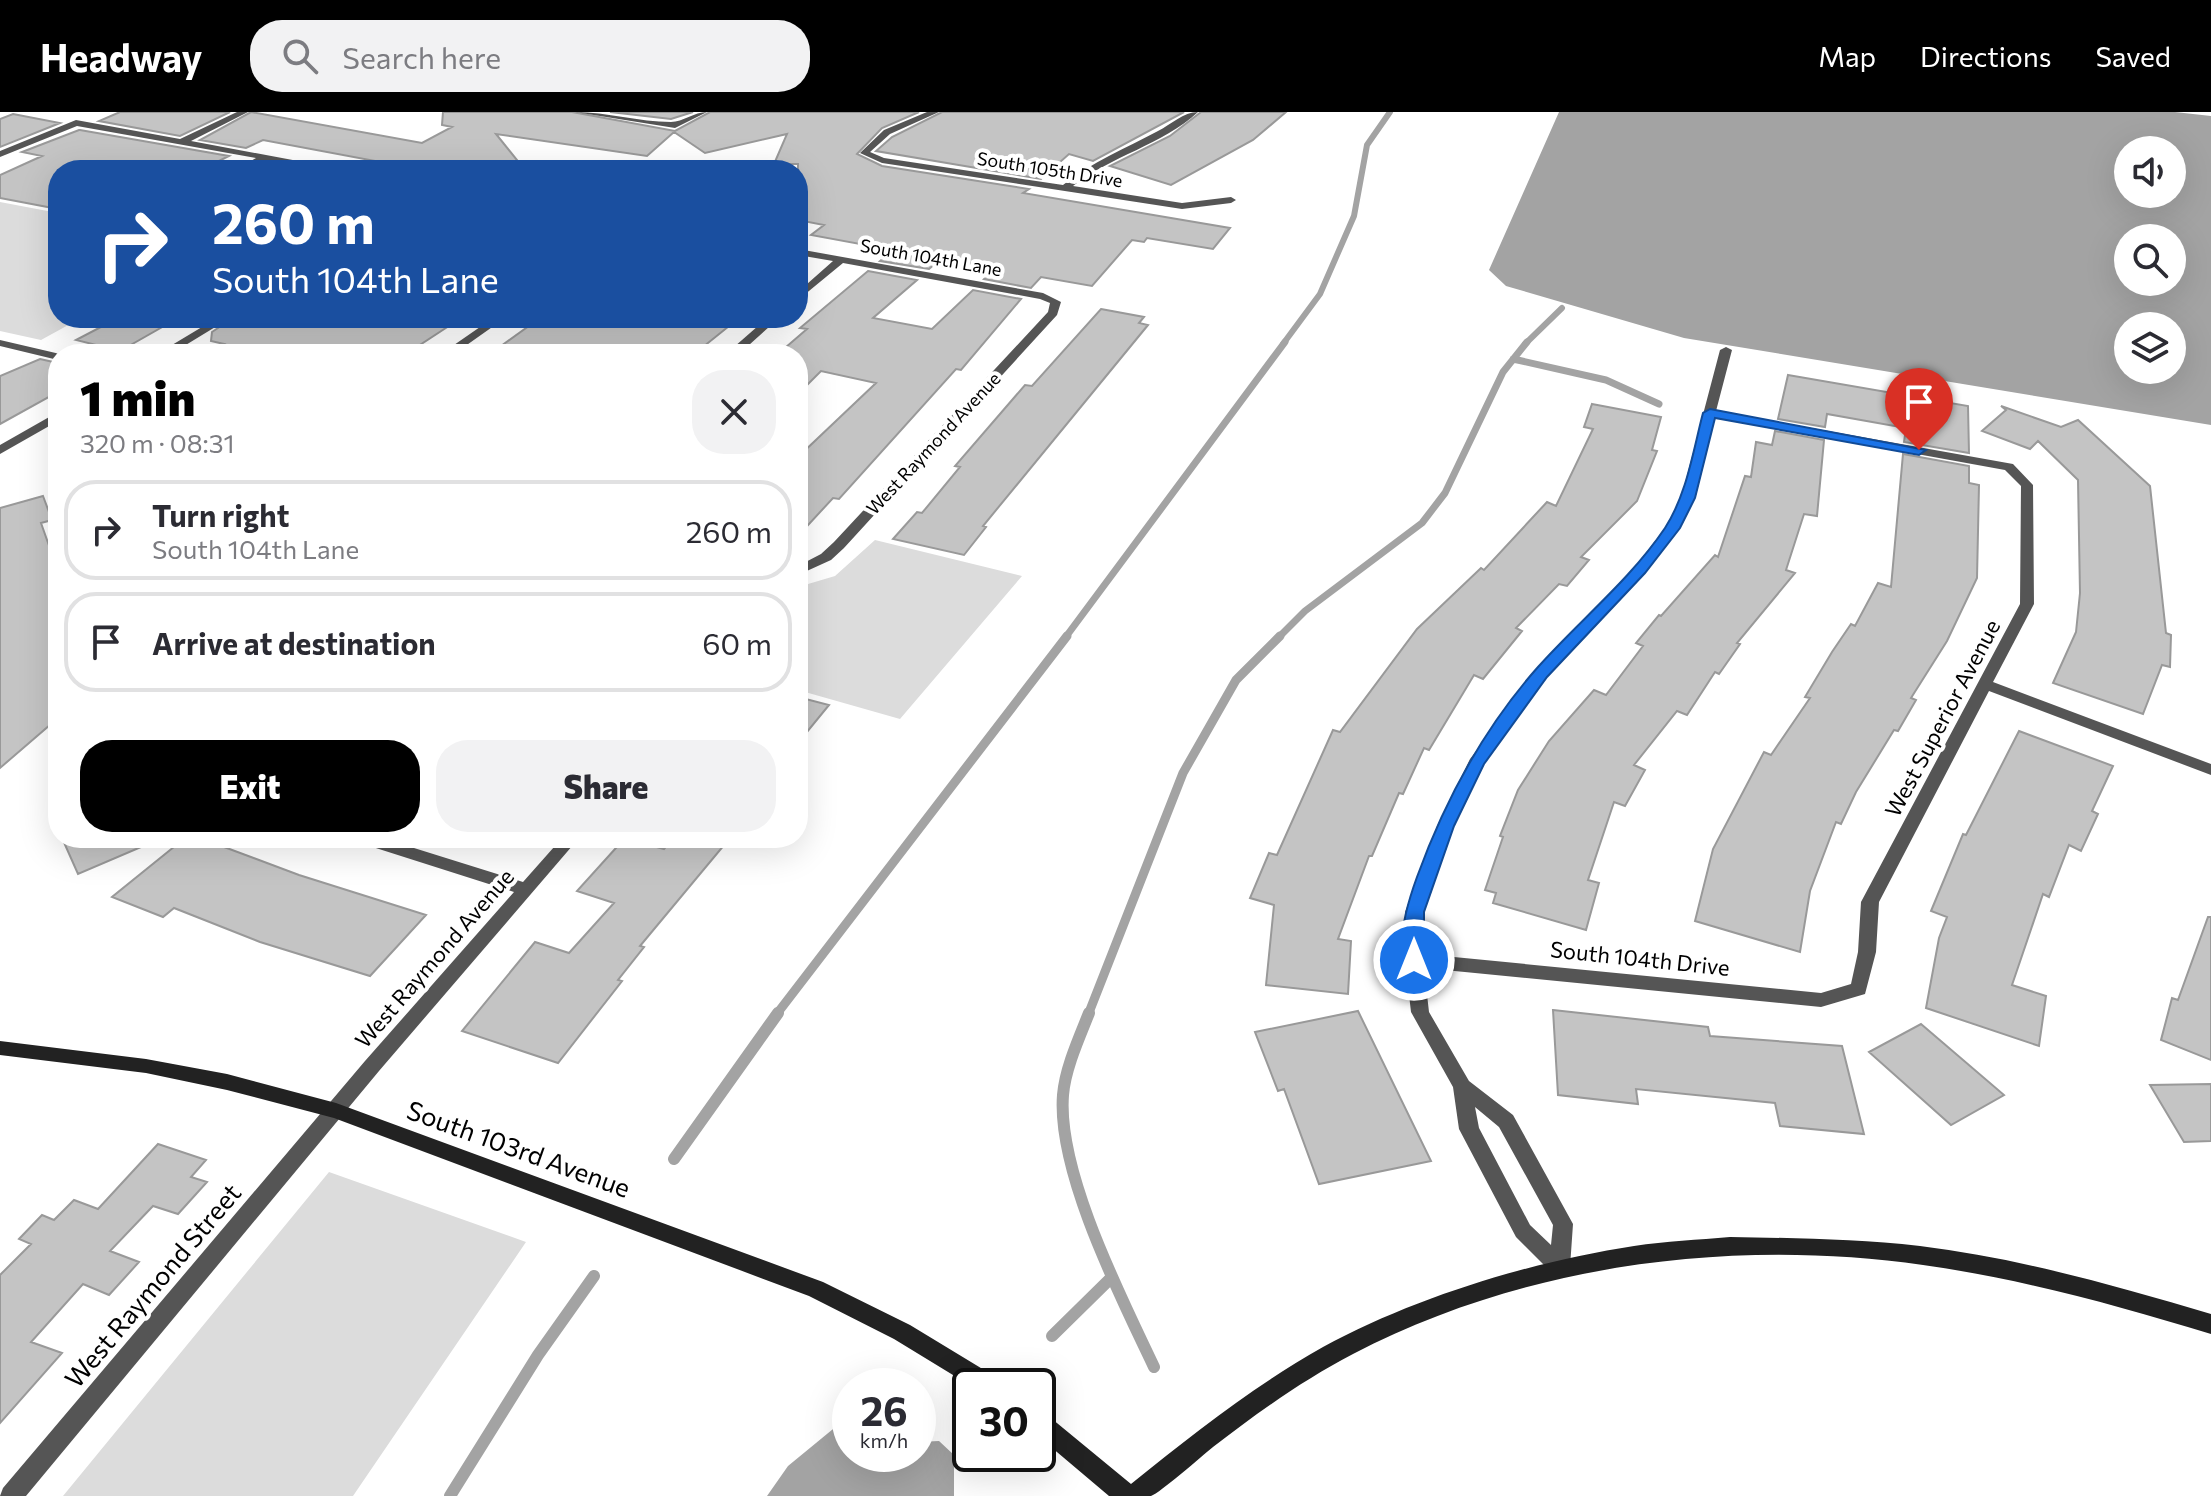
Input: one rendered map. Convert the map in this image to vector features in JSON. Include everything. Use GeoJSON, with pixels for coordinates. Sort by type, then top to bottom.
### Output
{"type":"FeatureCollection","features":[{"type":"Feature","properties":{"kind":"street"},"geometry":{"type":"LineString","coordinates":[[183,141],[244,112]]}},
{"type":"Feature","properties":{"kind":"street"},"geometry":{"type":"LineString","coordinates":[[579,112],[675,125],[703,112]]}},
{"type":"Feature","properties":{"kind":"street","name":"South 105th Drive"},"geometry":{"type":"LineString","coordinates":[[935,112],[899,126],[870,144],[865,153],[882,160],[1182,206],[1231,200]]}},
{"type":"Feature","properties":{"kind":"street"},"geometry":{"type":"LineString","coordinates":[[1065,188],[1084,172],[1174,127],[1194,112]]}},
{"type":"Feature","properties":{"kind":"street"},"geometry":{"type":"LineString","coordinates":[[0,154],[76,123],[287,160]]}},
{"type":"Feature","properties":{"kind":"street"},"geometry":{"type":"LineString","coordinates":[[259,160],[266,156]]}},
{"type":"Feature","properties":{"kind":"street","name":"South 104th Lane"},"geometry":{"type":"LineString","coordinates":[[808,254],[1043,296],[1056,302]]}},
{"type":"Feature","properties":{"kind":"street"},"geometry":{"type":"LineString","coordinates":[[808,288],[842,259]]}},
{"type":"Feature","properties":{"kind":"street","name":"West Raymond Avenue"},"geometry":{"type":"LineString","coordinates":[[808,566],[826,557],[839,545],[1053,313],[1056,302]]}},
{"type":"Feature","properties":{"kind":"street"},"geometry":{"type":"LineString","coordinates":[[180,344],[208,328]]}},
{"type":"Feature","properties":{"kind":"street"},"geometry":{"type":"LineString","coordinates":[[462,344],[485,328]]}},
{"type":"Feature","properties":{"kind":"street"},"geometry":{"type":"LineString","coordinates":[[744,344],[762,328]]}},
{"type":"Feature","properties":{"kind":"street"},"geometry":{"type":"LineString","coordinates":[[0,343],[48,355]]}},
{"type":"Feature","properties":{"kind":"street"},"geometry":{"type":"LineString","coordinates":[[1560,1267],[1523,1231],[1469,1129],[1462,1086],[1420,1012],[1414,960],[1414,912],[1445,826],[1476,763],[1542,673],[1640,570],[1672,528],[1687,498],[1726,350]]}},
{"type":"Feature","properties":{"kind":"street","name":"West Superior Avenue"},"geometry":{"type":"LineString","coordinates":[[1710,413],[2009,467],[2027,485],[2027,604],[1870,902],[1867,952],[1859,989]]}},
{"type":"Feature","properties":{"kind":"street"},"geometry":{"type":"LineString","coordinates":[[0,450],[48,422]]}},
{"type":"Feature","properties":{"kind":"street"},"geometry":{"type":"LineString","coordinates":[[1985,684],[2211,770]]}},
{"type":"Feature","properties":{"kind":"street"},"geometry":{"type":"LineString","coordinates":[[395,848],[525,889]]}},
{"type":"Feature","properties":{"kind":"street","name":"West Raymond Avenue"},"geometry":{"type":"LineString","coordinates":[[336,1111],[562,848]]}},
{"type":"Feature","properties":{"kind":"street","name":"South 104th Drive"},"geometry":{"type":"LineString","coordinates":[[1414,960],[1821,1000],[1859,989]]}},
{"type":"Feature","properties":{"kind":"street","name":"South 103rd Avenue"},"geometry":{"type":"LineString","coordinates":[[0,1048],[146,1066],[227,1082],[336,1111],[816,1289],[922,1343],[962,1368]]}},
{"type":"Feature","properties":{"kind":"street"},"geometry":{"type":"LineString","coordinates":[[1462,1086],[1506,1121],[1563,1224],[1560,1267]]}},
{"type":"Feature","properties":{"kind":"street","name":"West Raymond Street"},"geometry":{"type":"LineString","coordinates":[[11,1496],[336,1111]]}},
{"type":"Feature","properties":{"kind":"street"},"geometry":{"type":"LineString","coordinates":[[1134,1496],[1199,1443],[1315,1363],[1400,1322],[1560,1267],[1672,1248],[1739,1244],[1885,1251],[1973,1263],[2057,1281],[2211,1324]]}},
{"type":"Feature","properties":{"kind":"street"},"geometry":{"type":"LineString","coordinates":[[1056,1437],[1127,1496]]}},
{"type":"Feature","properties":{"kind":"shaded area"},"geometry":{"type":"Polygon","coordinates":[[[1559,112],[2175,112],[2211,116],[2211,425],[1684,338],[1506,286],[1489,270],[1559,112]]]}},
{"type":"Feature","properties":{"kind":"shaded area"},"geometry":{"type":"Polygon","coordinates":[[[0,202],[48,211],[48,328],[63,328],[41,340],[0,331],[0,202]]]}},
{"type":"Feature","properties":{"kind":"shaded area"},"geometry":{"type":"Polygon","coordinates":[[[875,540],[1022,576],[900,719],[808,693],[808,584],[835,576],[875,540]]]}},
{"type":"Feature","properties":{"kind":"shaded area"},"geometry":{"type":"Polygon","coordinates":[[[329,1172],[526,1242],[353,1496],[63,1496],[329,1172]]]}},
{"type":"Feature","properties":{"kind":"shaded area"},"geometry":{"type":"Polygon","coordinates":[[[832,1430],[832,1472],[936,1472],[936,1441],[939,1441],[952,1453],[954,1496],[767,1496],[788,1466],[832,1430]]]}},
{"type":"Feature","properties":{"kind":"building"},"geometry":{"type":"Polygon","coordinates":[[[120,112],[230,112],[180,136],[99,121],[120,112]]]}},
{"type":"Feature","properties":{"kind":"building"},"geometry":{"type":"Polygon","coordinates":[[[251,112],[422,143],[452,127],[442,125],[443,112],[572,112],[675,131],[710,112],[919,112],[882,128],[857,154],[882,166],[1029,189],[1023,193],[1230,228],[1213,249],[1147,238],[1144,242],[1132,240],[1092,286],[1041,277],[1031,288],[984,279],[995,268],[942,258],[929,269],[880,261],[893,250],[811,235],[824,225],[808,222],[808,160],[776,160],[787,134],[705,153],[674,132],[647,156],[496,134],[517,160],[370,160],[263,140],[246,148],[200,140],[251,112]]]}},
{"type":"Feature","properties":{"kind":"building"},"geometry":{"type":"Polygon","coordinates":[[[610,112],[693,112],[671,119],[610,112]]]}},
{"type":"Feature","properties":{"kind":"building"},"geometry":{"type":"Polygon","coordinates":[[[942,112],[1184,112],[1093,161],[1069,154],[1041,179],[876,151],[892,137],[942,112]]]}},
{"type":"Feature","properties":{"kind":"building"},"geometry":{"type":"Polygon","coordinates":[[[1201,112],[1286,112],[1253,140],[1171,185],[1110,166],[1170,136],[1201,112]]]}},
{"type":"Feature","properties":{"kind":"building"},"geometry":{"type":"Polygon","coordinates":[[[13,114],[60,123],[0,147],[0,119],[13,114]]]}},
{"type":"Feature","properties":{"kind":"building"},"geometry":{"type":"Polygon","coordinates":[[[79,130],[229,156],[221,160],[48,160],[48,207],[0,198],[0,175],[42,156],[22,152],[79,130]]]}},
{"type":"Feature","properties":{"kind":"building"},"geometry":{"type":"Polygon","coordinates":[[[868,271],[917,280],[873,318],[932,329],[973,290],[1021,299],[961,370],[956,369],[839,499],[833,498],[808,525],[808,448],[876,383],[821,371],[808,384],[808,344],[790,344],[807,329],[800,328],[808,328],[808,321],[868,271]]]}},
{"type":"Feature","properties":{"kind":"building"},"geometry":{"type":"Polygon","coordinates":[[[1101,309],[1144,317],[1139,323],[1148,325],[983,526],[986,527],[964,555],[893,539],[917,512],[922,513],[960,467],[955,466],[1025,385],[1032,386],[1101,309]]]}},
{"type":"Feature","properties":{"kind":"building"},"geometry":{"type":"Polygon","coordinates":[[[99,328],[160,328],[132,344],[92,344],[76,340],[99,328]]]}},
{"type":"Feature","properties":{"kind":"building"},"geometry":{"type":"Polygon","coordinates":[[[218,328],[446,328],[421,344],[224,344],[211,341],[212,332],[218,328]]]}},
{"type":"Feature","properties":{"kind":"building"},"geometry":{"type":"Polygon","coordinates":[[[526,328],[727,328],[707,344],[504,344],[526,328]]]}},
{"type":"Feature","properties":{"kind":"building"},"geometry":{"type":"Polygon","coordinates":[[[40,359],[48,361],[48,398],[0,424],[0,376],[40,359]]]}},
{"type":"Feature","properties":{"kind":"building"},"geometry":{"type":"Polygon","coordinates":[[[1788,375],[1968,406],[1969,453],[1904,442],[1906,428],[1827,414],[1825,427],[1778,419],[1788,375]]]}},
{"type":"Feature","properties":{"kind":"building"},"geometry":{"type":"Polygon","coordinates":[[[1592,404],[1661,417],[1652,450],[1657,451],[1637,501],[1581,557],[1589,560],[1567,586],[1559,584],[1516,628],[1522,631],[1483,679],[1474,675],[1429,750],[1424,748],[1403,794],[1399,793],[1372,856],[1369,856],[1338,939],[1351,941],[1348,994],[1266,985],[1274,905],[1250,898],[1269,853],[1277,855],[1333,730],[1340,732],[1417,629],[1481,568],[1484,570],[1547,502],[1556,506],[1593,429],[1584,427],[1592,404]]]}},
{"type":"Feature","properties":{"kind":"building"},"geometry":{"type":"Polygon","coordinates":[[[2001,406],[2061,427],[2078,420],[2150,486],[2166,633],[2171,635],[2170,667],[2162,665],[2143,714],[2053,683],[2076,632],[2080,593],[2078,480],[2038,441],[2030,449],[1982,431],[2006,410],[2001,406]]]}},
{"type":"Feature","properties":{"kind":"building"},"geometry":{"type":"Polygon","coordinates":[[[1775,431],[1824,440],[1817,516],[1804,514],[1786,570],[1795,573],[1737,643],[1740,644],[1719,674],[1715,672],[1687,715],[1677,711],[1634,765],[1645,770],[1625,806],[1614,802],[1588,880],[1599,883],[1586,930],[1493,903],[1496,893],[1485,890],[1503,837],[1500,836],[1518,790],[1549,741],[1594,690],[1606,695],[1643,646],[1636,643],[1715,555],[1718,557],[1745,476],[1751,477],[1756,442],[1772,445],[1775,431]]]}},
{"type":"Feature","properties":{"kind":"building"},"geometry":{"type":"Polygon","coordinates":[[[1903,454],[1969,466],[1969,483],[1979,485],[1977,578],[1947,641],[1911,698],[1916,700],[1856,792],[1841,824],[1836,822],[1810,891],[1800,952],[1695,921],[1713,849],[1764,752],[1771,755],[1810,698],[1805,697],[1851,624],[1855,626],[1878,583],[1891,587],[1903,454]]]}},
{"type":"Feature","properties":{"kind":"building"},"geometry":{"type":"Polygon","coordinates":[[[43,496],[48,509],[48,521],[41,523],[48,543],[48,727],[0,768],[0,508],[43,496]]]}},
{"type":"Feature","properties":{"kind":"building"},"geometry":{"type":"Polygon","coordinates":[[[808,700],[829,705],[808,731],[808,700]]]}},
{"type":"Feature","properties":{"kind":"building"},"geometry":{"type":"Polygon","coordinates":[[[2019,731],[2113,766],[2092,811],[2098,814],[2081,851],[2069,845],[2049,897],[2043,894],[2012,985],[2046,996],[2039,1046],[1926,1008],[1939,938],[1947,917],[1931,911],[1963,834],[1966,835],[2019,731]]]}},
{"type":"Feature","properties":{"kind":"building"},"geometry":{"type":"Polygon","coordinates":[[[66,848],[139,848],[78,874],[66,848]]]}},
{"type":"Feature","properties":{"kind":"building"},"geometry":{"type":"Polygon","coordinates":[[[173,848],[227,848],[299,875],[426,915],[370,976],[260,942],[174,908],[163,917],[112,897],[173,848]]]}},
{"type":"Feature","properties":{"kind":"building"},"geometry":{"type":"Polygon","coordinates":[[[616,848],[722,848],[640,946],[644,947],[618,980],[622,981],[558,1063],[462,1031],[535,942],[569,953],[614,903],[577,891],[616,848]]]}},
{"type":"Feature","properties":{"kind":"building"},"geometry":{"type":"Polygon","coordinates":[[[2208,917],[2211,917],[2211,1060],[2161,1040],[2172,998],[2178,1000],[2208,917]]]}},
{"type":"Feature","properties":{"kind":"building"},"geometry":{"type":"Polygon","coordinates":[[[1553,1010],[1708,1027],[1710,1036],[1842,1046],[1864,1134],[1780,1126],[1775,1103],[1636,1089],[1638,1104],[1558,1095],[1553,1010]]]}},
{"type":"Feature","properties":{"kind":"building"},"geometry":{"type":"Polygon","coordinates":[[[1358,1011],[1431,1161],[1319,1184],[1284,1089],[1278,1091],[1255,1032],[1358,1011]]]}},
{"type":"Feature","properties":{"kind":"building"},"geometry":{"type":"Polygon","coordinates":[[[1921,1024],[2004,1095],[1951,1125],[1869,1052],[1921,1024]]]}},
{"type":"Feature","properties":{"kind":"building"},"geometry":{"type":"Polygon","coordinates":[[[2211,1084],[2211,1141],[2184,1142],[2150,1085],[2211,1084]]]}},
{"type":"Feature","properties":{"kind":"building"},"geometry":{"type":"Polygon","coordinates":[[[158,1144],[206,1160],[191,1177],[207,1182],[178,1214],[153,1206],[110,1251],[139,1262],[109,1295],[83,1284],[31,1342],[62,1353],[0,1423],[0,1275],[31,1244],[19,1239],[42,1215],[54,1220],[74,1200],[98,1209],[158,1144]]]}},
{"type":"Feature","properties":{"kind":"waterway"},"geometry":{"type":"LineString","coordinates":[[1283,344],[1320,294],[1354,216],[1367,145],[1390,112]]}},
{"type":"Feature","properties":{"kind":"waterway"},"geometry":{"type":"LineString","coordinates":[[1527,342],[1562,308]]}},
{"type":"Feature","properties":{"kind":"waterway"},"geometry":{"type":"LineString","coordinates":[[1065,638],[1285,342]]}},
{"type":"Feature","properties":{"kind":"waterway"},"geometry":{"type":"LineString","coordinates":[[1513,359],[1527,342]]}},
{"type":"Feature","properties":{"kind":"waterway"},"geometry":{"type":"LineString","coordinates":[[1088,1015],[1183,773],[1236,680],[1305,611],[1422,523],[1445,493],[1503,372],[1513,359]]}},
{"type":"Feature","properties":{"kind":"waterway"},"geometry":{"type":"LineString","coordinates":[[1513,359],[1606,380],[1659,404]]}},
{"type":"Feature","properties":{"kind":"waterway"},"geometry":{"type":"LineString","coordinates":[[776,1015],[1067,636]]}},
{"type":"Feature","properties":{"kind":"waterway"},"geometry":{"type":"LineString","coordinates":[[674,1159],[778,1013]]}},
{"type":"Feature","properties":{"kind":"waterway"},"geometry":{"type":"LineString","coordinates":[[1089,1013],[1064,1085],[1064,1126],[1070,1160],[1094,1234],[1154,1367]]}},
{"type":"Feature","properties":{"kind":"waterway"},"geometry":{"type":"LineString","coordinates":[[450,1496],[538,1355],[594,1276]]}},
{"type":"Feature","properties":{"kind":"waterway"},"geometry":{"type":"LineString","coordinates":[[1052,1336],[1112,1277]]}},
{"type":"Feature","properties":{"kind":"route"},"geometry":{"type":"LineString","coordinates":[[1414,960],[1414,912],[1445,826],[1476,763],[1542,673],[1640,570],[1672,528],[1687,498],[1710,413],[1919,450]]}}]}
